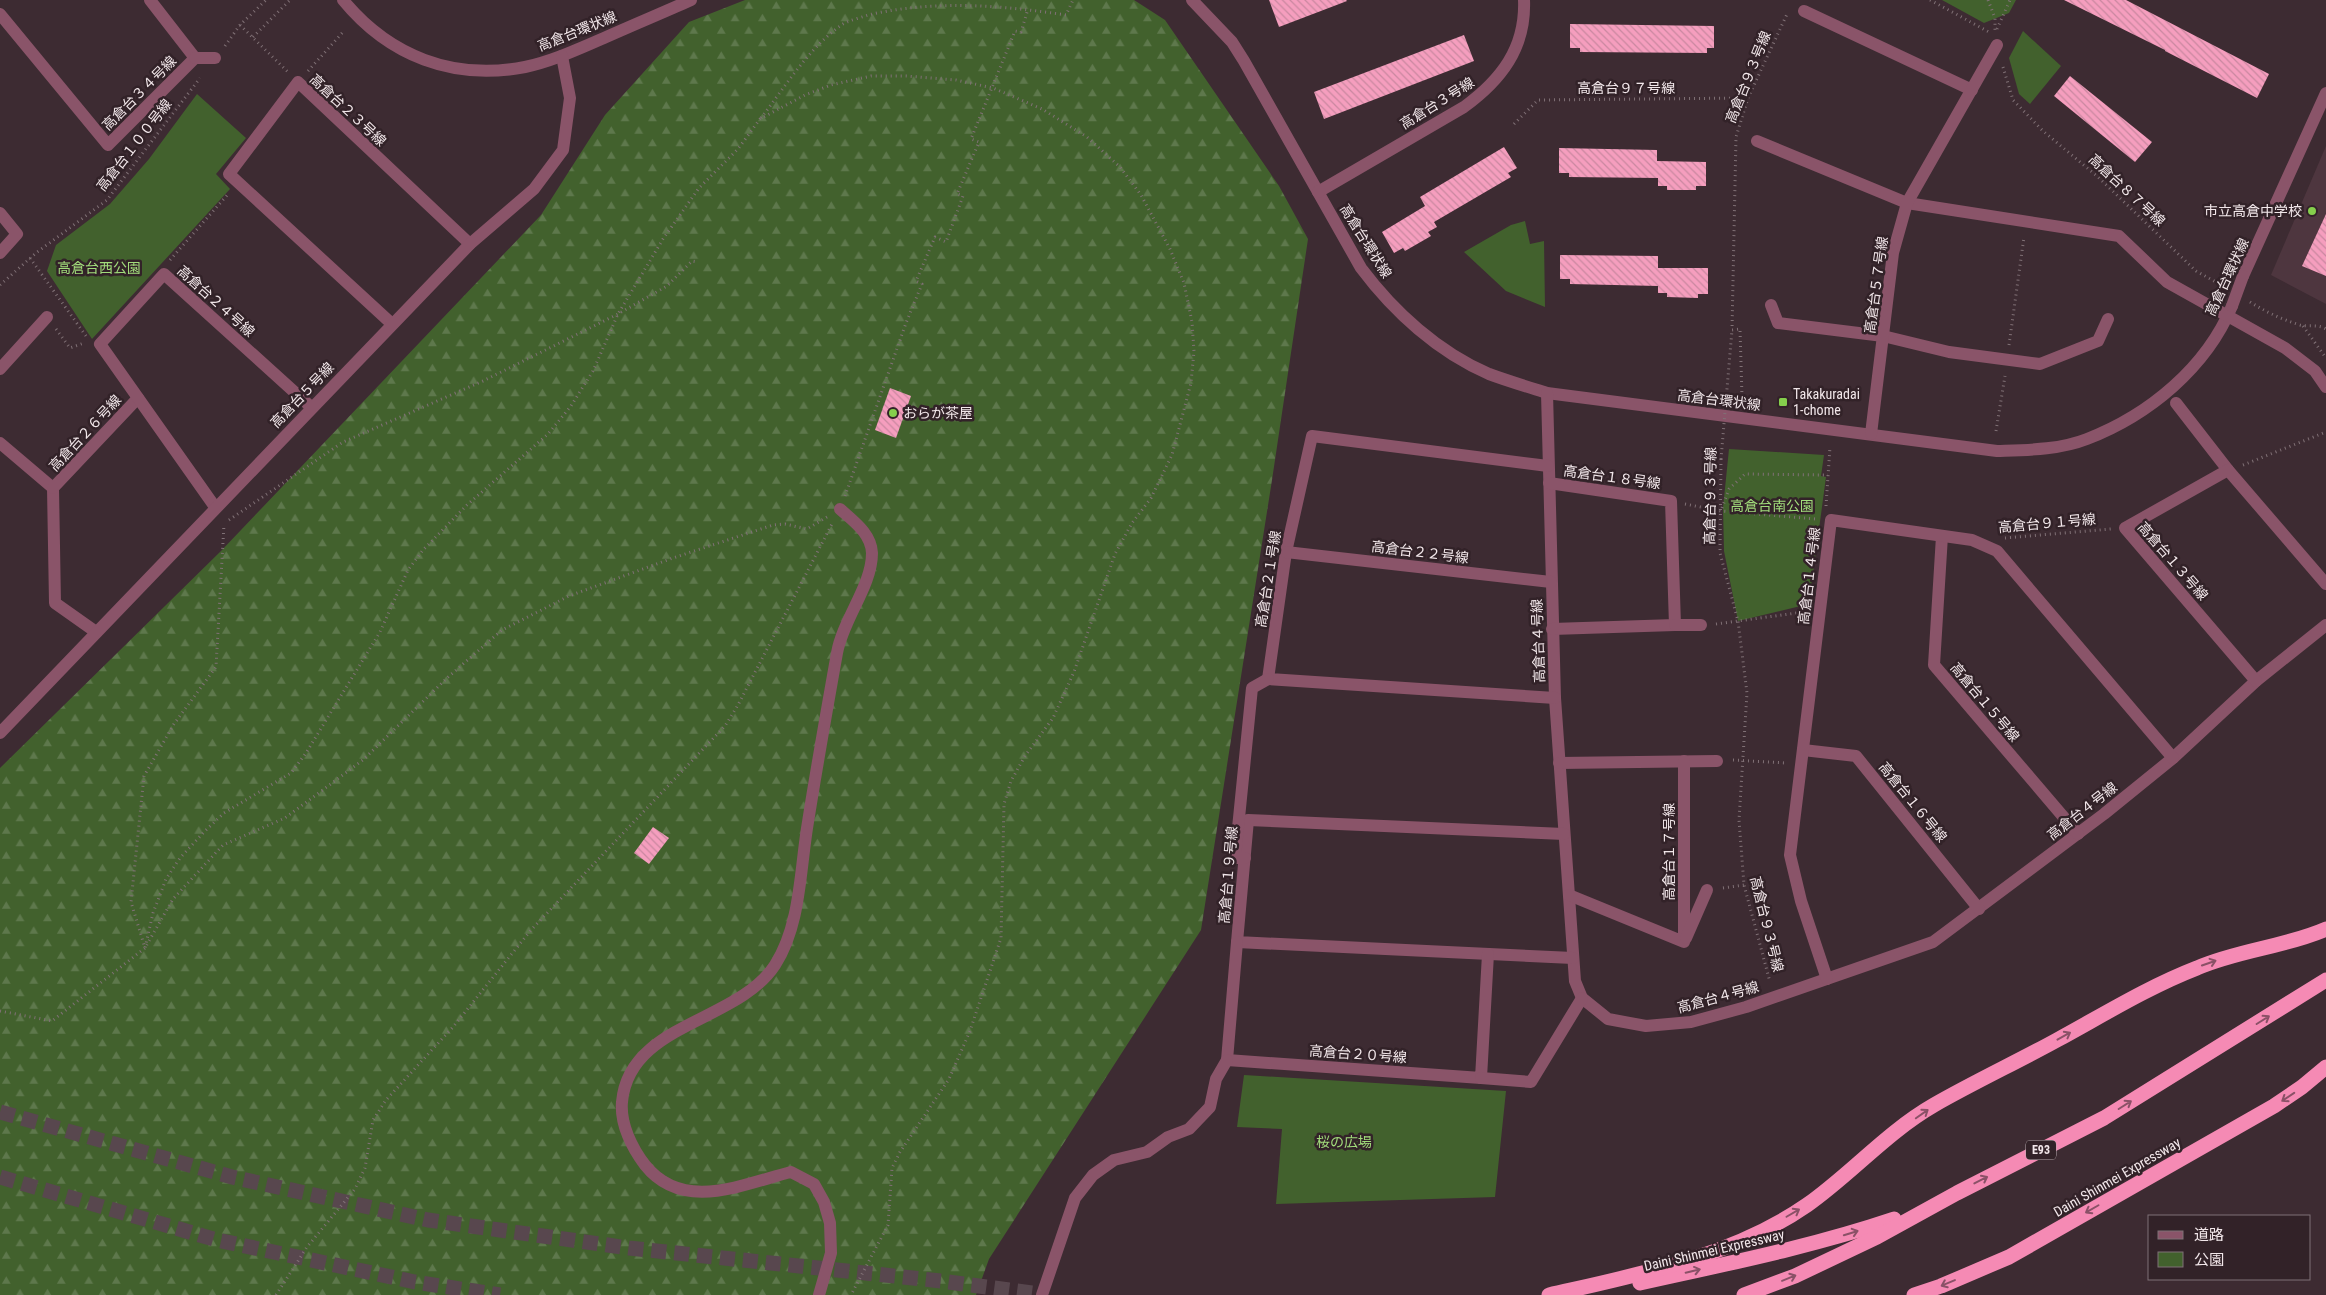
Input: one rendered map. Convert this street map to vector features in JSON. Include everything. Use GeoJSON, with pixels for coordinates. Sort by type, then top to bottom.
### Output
{"type":"FeatureCollection","features":[{"type":"Feature","properties":{"kind":"highway"},"geometry":{"type":"LineString","coordinates":[[1549,1295],[1635,1275],[1703,1255],[1767,1228],[1812,1201],[1881,1144],[1932,1106],[2142,994],[2199,966],[2230,956],[2297,940],[2326,929]]}},
{"type":"Feature","properties":{"kind":"highway","name":"Daini Shinmei Expressway"},"geometry":{"type":"LineString","coordinates":[[1744,1295],[1795,1276],[1877,1236],[1957,1192],[2104,1118],[2326,980]]}},
{"type":"Feature","properties":{"kind":"highway","name":"Daini Shinmei Expressway"},"geometry":{"type":"LineString","coordinates":[[1914,1295],[1941,1286],[2008,1257],[2274,1106],[2302,1087],[2326,1067]]}},
{"type":"Feature","properties":{"kind":"highway","name":"Daini Shinmei Expressway"},"geometry":{"type":"LineString","coordinates":[[1559,1295],[1639,1284],[1848,1234],[1902,1216],[1957,1192]]}},
{"type":"Feature","properties":{"kind":"street","name":"高倉台３４号線"},"geometry":{"type":"LineString","coordinates":[[0,14],[108,145],[195,58],[150,0]]}},
{"type":"Feature","properties":{"kind":"street","name":"高倉台環状線"},"geometry":{"type":"LineString","coordinates":[[343,0],[355,14],[391,45],[418,59],[453,68],[489,71],[525,67],[562,56],[690,0]]}},
{"type":"Feature","properties":{"kind":"street","name":"高倉台環状線"},"geometry":{"type":"LineString","coordinates":[[1192,0],[1232,42],[1361,268],[1376,287],[1406,319],[1438,344],[1489,374],[1547,393],[1997,451],[2039,450],[2086,440],[2127,420],[2162,398],[2180,380],[2206,349],[2230,310],[2243,276],[2326,93]]}},
{"type":"Feature","properties":{"kind":"street","name":"高倉台３号線"},"geometry":{"type":"LineString","coordinates":[[1318,192],[1464,107],[1483,93],[1507,67],[1519,40],[1524,0]]}},
{"type":"Feature","properties":{"kind":"street"},"geometry":{"type":"LineString","coordinates":[[1804,11],[1972,90]]}},
{"type":"Feature","properties":{"kind":"street","name":"高倉台５７号線"},"geometry":{"type":"LineString","coordinates":[[1871,434],[1893,253],[1907,203],[1972,90],[1996,40]]}},
{"type":"Feature","properties":{"kind":"street","name":"高倉台５号線"},"geometry":{"type":"LineString","coordinates":[[0,733],[311,407],[470,244],[534,189],[563,150],[570,98],[562,56]]}},
{"type":"Feature","properties":{"kind":"street"},"geometry":{"type":"LineString","coordinates":[[195,58],[215,58]]}},
{"type":"Feature","properties":{"kind":"street","name":"高倉台２３号線"},"geometry":{"type":"LineString","coordinates":[[238,182],[229,174],[298,82],[470,244]]}},
{"type":"Feature","properties":{"kind":"street"},"geometry":{"type":"LineString","coordinates":[[1757,141],[1907,203],[2119,236],[2167,282],[2230,310],[2315,370],[2326,387]]}},
{"type":"Feature","properties":{"kind":"street"},"geometry":{"type":"LineString","coordinates":[[238,182],[392,324]]}},
{"type":"Feature","properties":{"kind":"street"},"geometry":{"type":"LineString","coordinates":[[0,213],[17,234],[0,253]]}},
{"type":"Feature","properties":{"kind":"street","name":"高倉台２４号線"},"geometry":{"type":"LineString","coordinates":[[215,507],[100,344],[164,274],[311,407]]}},
{"type":"Feature","properties":{"kind":"street"},"geometry":{"type":"LineString","coordinates":[[1771,305],[1778,323],[1883,336],[1949,352],[2040,364],[2098,341],[2108,319]]}},
{"type":"Feature","properties":{"kind":"street"},"geometry":{"type":"LineString","coordinates":[[0,369],[47,317]]}},
{"type":"Feature","properties":{"kind":"street","name":"高倉台４号線"},"geometry":{"type":"LineString","coordinates":[[1547,393],[1555,698],[1575,981],[1582,998],[1608,1019],[1646,1026],[1691,1022],[1774,997],[1933,942],[1979,910],[2173,758],[2256,681],[2326,625]]}},
{"type":"Feature","properties":{"kind":"street","name":"高倉台２６号線"},"geometry":{"type":"LineString","coordinates":[[53,488],[138,398]]}},
{"type":"Feature","properties":{"kind":"street"},"geometry":{"type":"LineString","coordinates":[[2176,403],[2228,470],[2326,584]]}},
{"type":"Feature","properties":{"kind":"street","name":"高倉台２１号線"},"geometry":{"type":"LineString","coordinates":[[1268,679],[1286,552],[1312,436],[1548,466]]}},
{"type":"Feature","properties":{"kind":"street"},"geometry":{"type":"LineString","coordinates":[[0,443],[53,488],[55,603],[96,632]]}},
{"type":"Feature","properties":{"kind":"street","name":"高倉台１３号線"},"geometry":{"type":"LineString","coordinates":[[2228,470],[2125,528],[2256,681]]}},
{"type":"Feature","properties":{"kind":"street","name":"高倉台１８号線"},"geometry":{"type":"LineString","coordinates":[[1549,483],[1671,501],[1675,625]]}},
{"type":"Feature","properties":{"kind":"street"},"geometry":{"type":"LineString","coordinates":[[819,1295],[831,1253],[830,1223],[824,1202],[814,1184],[792,1172],[718,1192],[690,1191],[664,1184],[638,1156],[621,1114],[623,1093],[631,1068],[668,1036],[722,1008],[759,984],[775,965],[789,938],[797,904],[800,868],[838,649],[843,628],[869,572],[872,551],[865,531],[840,509]]}},
{"type":"Feature","properties":{"kind":"street","name":"高倉台１４号線"},"geometry":{"type":"LineString","coordinates":[[1827,979],[1801,901],[1790,856],[1831,520],[1972,540],[1998,551],[2173,758]]}},
{"type":"Feature","properties":{"kind":"street","name":"高倉台１５号線"},"geometry":{"type":"LineString","coordinates":[[1942,536],[1934,665],[2078,834]]}},
{"type":"Feature","properties":{"kind":"street","name":"高倉台２２号線"},"geometry":{"type":"LineString","coordinates":[[1286,552],[1551,582]]}},
{"type":"Feature","properties":{"kind":"street"},"geometry":{"type":"LineString","coordinates":[[1552,629],[1701,625]]}},
{"type":"Feature","properties":{"kind":"street"},"geometry":{"type":"LineString","coordinates":[[1245,858],[1234,858],[1252,688],[1268,679],[1555,698]]}},
{"type":"Feature","properties":{"kind":"street","name":"高倉台１６号線"},"geometry":{"type":"LineString","coordinates":[[1803,750],[1856,756],[1979,910]]}},
{"type":"Feature","properties":{"kind":"street","name":"高倉台１７号線"},"geometry":{"type":"LineString","coordinates":[[1684,761],[1684,942]]}},
{"type":"Feature","properties":{"kind":"street"},"geometry":{"type":"LineString","coordinates":[[1559,763],[1717,761]]}},
{"type":"Feature","properties":{"kind":"street","name":"高倉台１９号線"},"geometry":{"type":"LineString","coordinates":[[1564,834],[1248,820],[1237,942],[1573,958]]}},
{"type":"Feature","properties":{"kind":"street"},"geometry":{"type":"LineString","coordinates":[[1569,895],[1684,942],[1707,890]]}},
{"type":"Feature","properties":{"kind":"street"},"geometry":{"type":"LineString","coordinates":[[1042,1295],[1075,1198],[1093,1175],[1114,1160],[1147,1152],[1168,1137],[1189,1129],[1210,1107],[1216,1079],[1227,1060],[1237,942]]}},
{"type":"Feature","properties":{"kind":"street"},"geometry":{"type":"LineString","coordinates":[[1481,1078],[1488,954]]}},
{"type":"Feature","properties":{"kind":"street","name":"高倉台２０号線"},"geometry":{"type":"LineString","coordinates":[[1227,1060],[1531,1082],[1582,998]]}},
{"type":"Feature","properties":{"kind":"path","name":"高倉台１００号線"},"geometry":{"type":"LineString","coordinates":[[0,285],[30,258],[107,200],[240,25],[266,0]]}},
{"type":"Feature","properties":{"kind":"path"},"geometry":{"type":"LineString","coordinates":[[253,38],[290,0]]}},
{"type":"Feature","properties":{"kind":"path"},"geometry":{"type":"LineString","coordinates":[[948,0],[1028,8],[1066,15],[1073,0]]}},
{"type":"Feature","properties":{"kind":"path"},"geometry":{"type":"LineString","coordinates":[[1930,0],[1996,40],[2010,0]]}},
{"type":"Feature","properties":{"kind":"path","name":"高倉台８７号線"},"geometry":{"type":"LineString","coordinates":[[1988,0],[1995,18],[1996,40],[2014,100],[2043,131],[2098,177],[2196,271],[2228,289]]}},
{"type":"Feature","properties":{"kind":"path"},"geometry":{"type":"LineString","coordinates":[[145,948],[153,913],[166,879],[180,858],[205,830],[224,813],[291,773],[306,753],[380,632],[408,570],[423,550],[467,505],[548,434],[571,406],[593,371],[618,314],[664,239],[699,188],[738,149],[808,56],[844,24],[890,6],[929,1]]}},
{"type":"Feature","properties":{"kind":"path"},"geometry":{"type":"LineString","coordinates":[[276,1295],[307,1247],[355,1189],[365,1168],[373,1120],[386,1100],[453,1027],[530,930],[725,726],[738,705],[840,509],[906,323],[922,284],[916,281],[934,237],[946,242],[963,196],[957,194],[979,142],[971,139],[1015,32],[1021,32],[1028,8]]}},
{"type":"Feature","properties":{"kind":"path","name":"高倉台９３号線"},"geometry":{"type":"LineString","coordinates":[[1774,997],[1744,885],[1739,820],[1747,693],[1738,621],[1720,553],[1721,460],[1732,330],[1736,137],[1748,98],[1789,9]]}},
{"type":"Feature","properties":{"kind":"path"},"geometry":{"type":"LineString","coordinates":[[240,25],[298,82],[344,31]]}},
{"type":"Feature","properties":{"kind":"path"},"geometry":{"type":"LineString","coordinates":[[760,119],[831,85],[871,76],[906,76],[956,80],[993,88],[1042,109],[1087,137],[1120,167],[1141,195],[1170,249],[1184,283],[1192,322],[1194,351],[1191,382],[1172,455],[1151,498],[1132,523],[1114,554],[1074,672],[1053,718],[1025,756],[1011,781],[1004,804],[1001,938],[970,1031],[949,1079],[900,1152],[892,1168],[888,1225],[851,1295]]}},
{"type":"Feature","properties":{"kind":"path","name":"高倉台９７号線"},"geometry":{"type":"LineString","coordinates":[[1514,124],[1538,100],[1748,98]]}},
{"type":"Feature","properties":{"kind":"path"},"geometry":{"type":"LineString","coordinates":[[164,274],[166,264],[238,182]]}},
{"type":"Feature","properties":{"kind":"path"},"geometry":{"type":"LineString","coordinates":[[1996,431],[2027,222]]}},
{"type":"Feature","properties":{"kind":"path"},"geometry":{"type":"LineString","coordinates":[[30,258],[90,342],[70,348],[47,317]]}},
{"type":"Feature","properties":{"kind":"path"},"geometry":{"type":"LineString","coordinates":[[145,948],[132,902],[144,776],[174,724],[216,667],[223,524],[343,442],[484,380],[618,314],[667,286],[692,261],[698,262]]}},
{"type":"Feature","properties":{"kind":"path"},"geometry":{"type":"LineString","coordinates":[[2244,298],[2275,317],[2303,326],[2322,326],[2326,330]]}},
{"type":"Feature","properties":{"kind":"path"},"geometry":{"type":"LineString","coordinates":[[2303,326],[2326,358]]}},
{"type":"Feature","properties":{"kind":"path"},"geometry":{"type":"LineString","coordinates":[[1732,330],[1740,329],[1742,397]]}},
{"type":"Feature","properties":{"kind":"path"},"geometry":{"type":"LineString","coordinates":[[2228,470],[2326,432]]}},
{"type":"Feature","properties":{"kind":"path"},"geometry":{"type":"LineString","coordinates":[[1830,448],[1825,512],[1831,520]]}},
{"type":"Feature","properties":{"kind":"path"},"geometry":{"type":"LineString","coordinates":[[1721,511],[1729,489],[1745,474],[1828,475]]}},
{"type":"Feature","properties":{"kind":"path","name":"高倉台１８号線"},"geometry":{"type":"LineString","coordinates":[[1671,501],[1721,511],[1831,520]]}},
{"type":"Feature","properties":{"kind":"path"},"geometry":{"type":"LineString","coordinates":[[0,1011],[52,1021],[145,948],[173,900],[223,845],[285,818],[364,760],[447,678],[502,630],[568,596],[672,558],[773,525],[785,524],[807,529],[840,509]]}},
{"type":"Feature","properties":{"kind":"path","name":"高倉台９１号線"},"geometry":{"type":"LineString","coordinates":[[2000,538],[2125,528]]}},
{"type":"Feature","properties":{"kind":"path"},"geometry":{"type":"LineString","coordinates":[[1701,625],[1820,610]]}},
{"type":"Feature","properties":{"kind":"path"},"geometry":{"type":"LineString","coordinates":[[1744,759],[1801,764]]}},
{"type":"Feature","properties":{"kind":"path"},"geometry":{"type":"LineString","coordinates":[[1707,890],[1744,885]]}},
{"type":"Feature","properties":{"kind":"shaded area","name":"市立高倉中学校"},"geometry":{"type":"Polygon","coordinates":[[[2326,146],[2326,304],[2271,275],[2326,146]]]}},
{"type":"Feature","properties":{"kind":"green space"},"geometry":{"type":"Polygon","coordinates":[[[745,0],[1134,0],[1165,20],[1279,186],[1308,239],[1201,930],[989,1259],[976,1295],[0,1295],[0,768],[221,551],[541,215],[605,115],[689,22],[745,0]]]}},
{"type":"Feature","properties":{"kind":"green space"},"geometry":{"type":"Polygon","coordinates":[[[1942,0],[2016,0],[2009,13],[1984,23],[1942,0]]]}},
{"type":"Feature","properties":{"kind":"green space"},"geometry":{"type":"Polygon","coordinates":[[[2023,31],[2061,66],[2030,104],[2019,94],[2009,58],[2023,31]]]}},
{"type":"Feature","properties":{"kind":"green space","name":"高倉台西公園"},"geometry":{"type":"Polygon","coordinates":[[[197,94],[246,138],[216,174],[230,189],[92,339],[47,271],[56,245],[110,204],[149,159],[197,94]]]}},
{"type":"Feature","properties":{"kind":"green space"},"geometry":{"type":"Polygon","coordinates":[[[1525,221],[1530,244],[1544,241],[1545,307],[1506,291],[1464,252],[1511,225],[1525,221]]]}},
{"type":"Feature","properties":{"kind":"green space","name":"高倉台南公園"},"geometry":{"type":"Polygon","coordinates":[[[1729,449],[1824,455],[1821,476],[1826,477],[1809,604],[1738,621],[1724,551],[1723,508],[1729,449]]]}},
{"type":"Feature","properties":{"kind":"green space","name":"桜の広場"},"geometry":{"type":"Polygon","coordinates":[[[1244,1075],[1506,1091],[1495,1197],[1276,1204],[1282,1129],[1237,1127],[1244,1075]]]}},
{"type":"Feature","properties":{"kind":"building"},"geometry":{"type":"Polygon","coordinates":[[[1269,0],[1346,0],[1347,1],[1279,27],[1269,0]]]}},
{"type":"Feature","properties":{"kind":"building"},"geometry":{"type":"Polygon","coordinates":[[[2064,0],[2126,0],[2269,74],[2257,98],[2064,0]]]}},
{"type":"Feature","properties":{"kind":"building"},"geometry":{"type":"Polygon","coordinates":[[[1570,24],[1714,26],[1714,48],[1707,48],[1707,53],[1580,52],[1580,48],[1570,48],[1570,24]]]}},
{"type":"Feature","properties":{"kind":"building"},"geometry":{"type":"Polygon","coordinates":[[[1464,35],[1474,61],[1324,119],[1314,92],[1464,35]]]}},
{"type":"Feature","properties":{"kind":"building"},"geometry":{"type":"Polygon","coordinates":[[[2070,76],[2152,142],[2135,162],[2054,96],[2070,76]]]}},
{"type":"Feature","properties":{"kind":"building"},"geometry":{"type":"Polygon","coordinates":[[[1504,147],[1517,168],[1508,173],[1511,177],[1434,222],[1437,227],[1428,232],[1431,236],[1405,251],[1403,248],[1394,253],[1382,232],[1425,206],[1420,197],[1504,147]]]}},
{"type":"Feature","properties":{"kind":"building"},"geometry":{"type":"Polygon","coordinates":[[[1559,148],[1657,150],[1657,161],[1706,162],[1706,186],[1696,186],[1696,190],[1667,190],[1667,186],[1658,186],[1658,178],[1569,177],[1569,173],[1559,173],[1559,148]]]}},
{"type":"Feature","properties":{"kind":"building"},"geometry":{"type":"Polygon","coordinates":[[[2326,214],[2326,276],[2302,266],[2326,214]]]}},
{"type":"Feature","properties":{"kind":"building"},"geometry":{"type":"Polygon","coordinates":[[[1560,255],[1658,256],[1658,268],[1708,268],[1708,294],[1698,294],[1698,298],[1667,297],[1667,293],[1658,293],[1658,286],[1570,284],[1570,279],[1560,279],[1560,255]]]}},
{"type":"Feature","properties":{"kind":"building","name":"おらが茶屋"},"geometry":{"type":"Polygon","coordinates":[[[890,388],[911,396],[896,438],[875,430],[890,388]]]}},
{"type":"Feature","properties":{"kind":"building"},"geometry":{"type":"Polygon","coordinates":[[[653,827],[669,838],[649,864],[634,853],[653,827]]]}},
{"type":"Feature","properties":{"kind":"tunnel"},"geometry":{"type":"LineString","coordinates":[[0,1112],[232,1177],[428,1220],[629,1248],[941,1281],[1047,1295]]}},
{"type":"Feature","properties":{"kind":"tunnel"},"geometry":{"type":"LineString","coordinates":[[0,1177],[217,1240],[415,1282],[500,1295]]}},
{"type":"Feature","properties":{"kind":"place","name":"市立高倉中学校"},"geometry":{"type":"Point","coordinates":[2312,211]}},
{"type":"Feature","properties":{"kind":"place","name":"Takakuradai 1-chome"},"geometry":{"type":"Point","coordinates":[1783,402]}},
{"type":"Feature","properties":{"kind":"place","name":"おらが茶屋"},"geometry":{"type":"Point","coordinates":[893,413]}}]}
